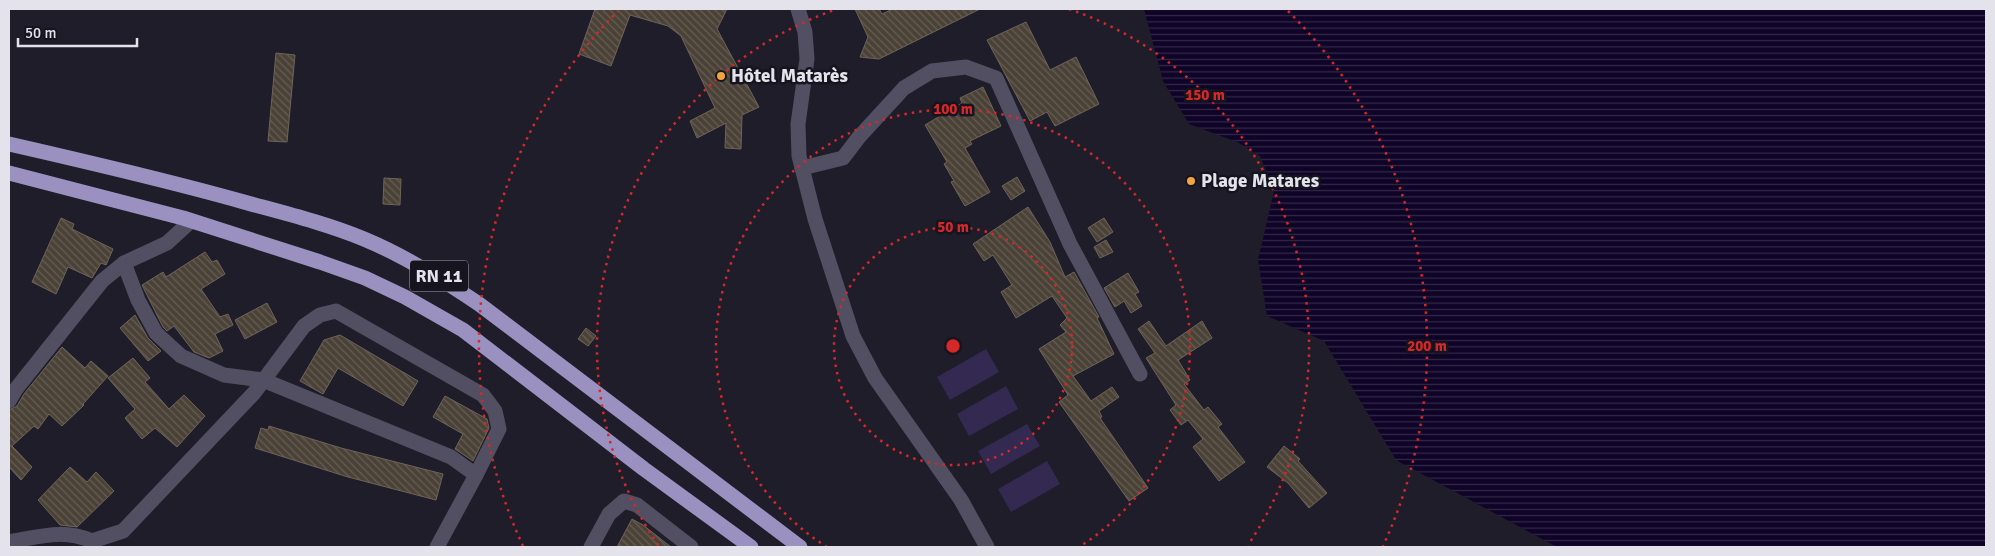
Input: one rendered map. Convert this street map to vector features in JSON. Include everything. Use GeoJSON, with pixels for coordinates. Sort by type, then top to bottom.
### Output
{"type":"FeatureCollection","features":[{"type":"Feature","properties":{"kind":"highway","name":"RN 11"},"geometry":{"type":"LineString","coordinates":[[9,144],[106,166],[322,224],[364,239],[400,256],[439,276],[479,304],[800,547]]}},
{"type":"Feature","properties":{"kind":"highway","name":"RN 11"},"geometry":{"type":"LineString","coordinates":[[9,173],[191,221],[365,278],[405,296],[455,325],[751,547]]}},
{"type":"Feature","properties":{"kind":"street"},"geometry":{"type":"LineString","coordinates":[[798,9],[805,32],[807,59],[798,124],[802,168],[815,219],[860,350],[883,391],[961,500],[987,547]]}},
{"type":"Feature","properties":{"kind":"street"},"geometry":{"type":"LineString","coordinates":[[802,168],[843,158],[859,137],[904,88],[932,71],[966,67],[996,78],[1070,244],[1140,374]]}},
{"type":"Feature","properties":{"kind":"street"},"geometry":{"type":"LineString","coordinates":[[9,400],[102,281],[124,263],[167,243],[191,221]]}},
{"type":"Feature","properties":{"kind":"street"},"geometry":{"type":"LineString","coordinates":[[124,263],[138,300],[156,333],[180,356],[224,374],[263,380],[451,457],[476,475]]}},
{"type":"Feature","properties":{"kind":"street"},"geometry":{"type":"LineString","coordinates":[[9,547],[13,541],[48,535],[76,535],[92,541],[122,531],[247,400],[304,326],[320,315],[336,311],[484,395],[495,411],[499,429],[437,547]]}},
{"type":"Feature","properties":{"kind":"street"},"geometry":{"type":"LineString","coordinates":[[590,547],[609,514],[624,501],[637,505],[691,547]]}},
{"type":"Feature","properties":{"kind":"shaded area"},"geometry":{"type":"Polygon","coordinates":[[[1144,9],[1986,9],[1986,547],[1557,547],[1396,460],[1324,341],[1267,316],[1258,260],[1274,191],[1260,156],[1237,142],[1189,124],[1163,81],[1144,9]]]}},
{"type":"Feature","properties":{"kind":"shaded area"},"geometry":{"type":"Polygon","coordinates":[[[986,349],[999,372],[950,400],[937,377],[986,349]]]}},
{"type":"Feature","properties":{"kind":"shaded area"},"geometry":{"type":"Polygon","coordinates":[[[1006,386],[1018,409],[969,436],[957,414],[1006,386]]]}},
{"type":"Feature","properties":{"kind":"shaded area"},"geometry":{"type":"Polygon","coordinates":[[[1027,424],[1040,446],[991,474],[978,451],[1027,424]]]}},
{"type":"Feature","properties":{"kind":"shaded area"},"geometry":{"type":"Polygon","coordinates":[[[1047,461],[1060,484],[1011,512],[998,489],[1047,461]]]}},
{"type":"Feature","properties":{"kind":"building","name":"Hôtel Matarès"},"geometry":{"type":"Polygon","coordinates":[[[595,9],[727,9],[717,29],[759,107],[742,115],[741,149],[725,148],[726,123],[697,138],[690,121],[715,108],[681,36],[668,26],[630,15],[611,66],[579,54],[595,9]]]}},
{"type":"Feature","properties":{"kind":"building","name":"Hôtel Matarès"},"geometry":{"type":"Polygon","coordinates":[[[855,9],[879,9],[882,14],[893,9],[980,9],[879,59],[860,57],[868,37],[855,9]]]}},
{"type":"Feature","properties":{"kind":"building"},"geometry":{"type":"Polygon","coordinates":[[[1026,22],[1050,70],[1076,57],[1099,104],[1055,126],[1047,112],[1030,121],[987,40],[1026,22]]]}},
{"type":"Feature","properties":{"kind":"building"},"geometry":{"type":"Polygon","coordinates":[[[276,53],[295,55],[287,142],[268,141],[276,53]]]}},
{"type":"Feature","properties":{"kind":"building"},"geometry":{"type":"Polygon","coordinates":[[[983,87],[1001,126],[970,141],[972,144],[965,148],[990,192],[965,206],[951,182],[954,181],[944,164],[947,162],[925,125],[962,103],[960,98],[983,87]]]}},
{"type":"Feature","properties":{"kind":"building"},"geometry":{"type":"Polygon","coordinates":[[[1017,177],[1025,191],[1011,200],[1002,186],[1017,177]]]}},
{"type":"Feature","properties":{"kind":"building"},"geometry":{"type":"Polygon","coordinates":[[[384,178],[401,179],[400,205],[383,204],[384,178]]]}},
{"type":"Feature","properties":{"kind":"building"},"geometry":{"type":"Polygon","coordinates":[[[1028,207],[1050,242],[1065,277],[1074,272],[1099,317],[1097,318],[1114,354],[1073,376],[1091,401],[1112,387],[1119,397],[1099,411],[1102,417],[1100,418],[1148,488],[1129,501],[1059,402],[1068,395],[1039,349],[1066,332],[1060,325],[1067,318],[1052,296],[1016,318],[1001,292],[1012,285],[993,255],[984,261],[973,244],[1028,207]]]}},
{"type":"Feature","properties":{"kind":"building"},"geometry":{"type":"Polygon","coordinates":[[[61,218],[74,224],[72,229],[113,249],[106,265],[101,263],[92,278],[68,267],[56,294],[32,282],[61,218]]]}},
{"type":"Feature","properties":{"kind":"building"},"geometry":{"type":"Polygon","coordinates":[[[1104,218],[1113,232],[1097,242],[1088,228],[1104,218]]]}},
{"type":"Feature","properties":{"kind":"building"},"geometry":{"type":"Polygon","coordinates":[[[1106,240],[1113,252],[1100,258],[1094,247],[1106,240]]]}},
{"type":"Feature","properties":{"kind":"building"},"geometry":{"type":"Polygon","coordinates":[[[205,252],[212,262],[217,260],[225,274],[201,289],[220,317],[228,314],[233,325],[215,334],[223,351],[209,358],[194,352],[174,326],[167,331],[163,327],[142,285],[163,272],[166,277],[205,252]]]}},
{"type":"Feature","properties":{"kind":"building"},"geometry":{"type":"Polygon","coordinates":[[[1128,273],[1139,292],[1135,294],[1142,306],[1131,313],[1124,301],[1115,307],[1104,288],[1128,273]]]}},
{"type":"Feature","properties":{"kind":"building"},"geometry":{"type":"Polygon","coordinates":[[[267,303],[277,322],[245,339],[235,320],[267,303]]]}},
{"type":"Feature","properties":{"kind":"building"},"geometry":{"type":"Polygon","coordinates":[[[135,315],[148,338],[161,351],[148,361],[120,328],[135,315]]]}},
{"type":"Feature","properties":{"kind":"building"},"geometry":{"type":"Polygon","coordinates":[[[1149,321],[1166,346],[1202,321],[1212,338],[1178,360],[1190,380],[1184,384],[1204,410],[1208,407],[1222,424],[1218,427],[1245,462],[1219,481],[1193,447],[1203,439],[1188,420],[1181,425],[1170,410],[1176,405],[1146,358],[1155,353],[1138,329],[1149,321]]]}},
{"type":"Feature","properties":{"kind":"building"},"geometry":{"type":"Polygon","coordinates":[[[586,328],[596,336],[588,346],[578,339],[586,328]]]}},
{"type":"Feature","properties":{"kind":"building"},"geometry":{"type":"Polygon","coordinates":[[[340,335],[418,381],[403,406],[338,368],[323,394],[300,381],[324,340],[340,335]]]}},
{"type":"Feature","properties":{"kind":"building"},"geometry":{"type":"Polygon","coordinates":[[[62,347],[85,368],[91,361],[108,376],[84,405],[62,426],[49,414],[38,429],[34,426],[12,446],[32,467],[21,480],[9,467],[9,410],[17,406],[24,394],[62,347]]]}},
{"type":"Feature","properties":{"kind":"building"},"geometry":{"type":"Polygon","coordinates":[[[133,358],[150,378],[145,382],[169,409],[184,395],[205,416],[177,447],[155,428],[142,439],[125,418],[135,409],[108,378],[133,358]]]}},
{"type":"Feature","properties":{"kind":"building"},"geometry":{"type":"Polygon","coordinates":[[[445,396],[487,419],[489,428],[473,461],[455,449],[463,434],[433,417],[445,396]]]}},
{"type":"Feature","properties":{"kind":"building"},"geometry":{"type":"Polygon","coordinates":[[[269,426],[341,448],[443,474],[436,500],[348,477],[255,448],[261,428],[268,430],[269,426]]]}},
{"type":"Feature","properties":{"kind":"building"},"geometry":{"type":"Polygon","coordinates":[[[1284,446],[1300,459],[1298,461],[1327,493],[1309,508],[1288,483],[1267,467],[1284,446]]]}},
{"type":"Feature","properties":{"kind":"building"},"geometry":{"type":"Polygon","coordinates":[[[70,467],[87,482],[96,472],[114,491],[77,527],[60,525],[38,500],[70,467]]]}},
{"type":"Feature","properties":{"kind":"building"},"geometry":{"type":"Polygon","coordinates":[[[632,519],[643,525],[671,547],[617,547],[632,519]]]}},
{"type":"Feature","properties":{"kind":"place","name":"Hôtel Matarès"},"geometry":{"type":"Point","coordinates":[721,76]}},
{"type":"Feature","properties":{"kind":"place","name":"Plage Matares"},"geometry":{"type":"Point","coordinates":[1191,181]}}]}
